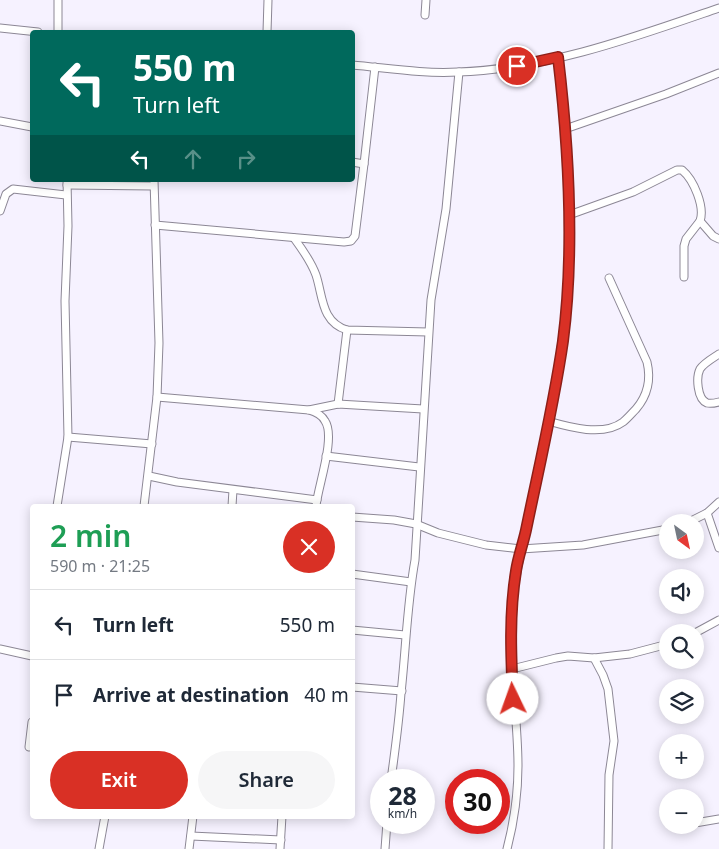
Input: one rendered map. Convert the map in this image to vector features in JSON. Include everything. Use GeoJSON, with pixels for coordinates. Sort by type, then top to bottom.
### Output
{"type":"FeatureCollection","features":[{"type":"Feature","properties":{"kind":"street"},"geometry":{"type":"LineString","coordinates":[[58,0],[58,30]]}},
{"type":"Feature","properties":{"kind":"street"},"geometry":{"type":"LineString","coordinates":[[267,30],[268,0]]}},
{"type":"Feature","properties":{"kind":"street"},"geometry":{"type":"LineString","coordinates":[[425,15],[426,0]]}},
{"type":"Feature","properties":{"kind":"street"},"geometry":{"type":"LineString","coordinates":[[355,65],[437,72],[505,68],[558,57],[654,30],[719,8]]}},
{"type":"Feature","properties":{"kind":"street"},"geometry":{"type":"LineString","coordinates":[[0,28],[30,31]]}},
{"type":"Feature","properties":{"kind":"street"},"geometry":{"type":"LineString","coordinates":[[508,849],[516,804],[518,764],[510,651],[516,570],[548,421],[562,343],[568,288],[569,215],[565,128],[558,57]]}},
{"type":"Feature","properties":{"kind":"street"},"geometry":{"type":"LineString","coordinates":[[155,225],[294,238],[351,241],[355,236],[375,67]]}},
{"type":"Feature","properties":{"kind":"street"},"geometry":{"type":"LineString","coordinates":[[392,769],[402,691],[405,635],[415,560],[419,468],[431,300],[446,209],[459,72]]}},
{"type":"Feature","properties":{"kind":"street"},"geometry":{"type":"LineString","coordinates":[[565,128],[666,94],[719,73]]}},
{"type":"Feature","properties":{"kind":"street"},"geometry":{"type":"LineString","coordinates":[[0,121],[30,127]]}},
{"type":"Feature","properties":{"kind":"street"},"geometry":{"type":"LineString","coordinates":[[355,162],[364,164]]}},
{"type":"Feature","properties":{"kind":"street"},"geometry":{"type":"LineString","coordinates":[[569,215],[626,195],[678,170],[682,170],[687,174],[702,207],[700,221],[686,240],[684,246],[684,277]]}},
{"type":"Feature","properties":{"kind":"street"},"geometry":{"type":"LineString","coordinates":[[57,504],[68,437],[65,301],[68,226],[67,182],[154,183],[159,342],[157,396],[144,504]]}},
{"type":"Feature","properties":{"kind":"street"},"geometry":{"type":"LineString","coordinates":[[0,211],[6,194],[12,189],[66,195]]}},
{"type":"Feature","properties":{"kind":"street"},"geometry":{"type":"LineString","coordinates":[[700,221],[713,236],[719,239]]}},
{"type":"Feature","properties":{"kind":"street"},"geometry":{"type":"LineString","coordinates":[[294,238],[315,273],[327,315],[340,328],[347,330],[428,332]]}},
{"type":"Feature","properties":{"kind":"street"},"geometry":{"type":"LineString","coordinates":[[548,421],[586,430],[613,428],[622,423],[642,403],[650,375],[648,362],[609,278]]}},
{"type":"Feature","properties":{"kind":"street"},"geometry":{"type":"LineString","coordinates":[[338,404],[347,330]]}},
{"type":"Feature","properties":{"kind":"street"},"geometry":{"type":"LineString","coordinates":[[719,354],[701,368],[697,377],[701,397],[704,402],[710,404],[719,402]]}},
{"type":"Feature","properties":{"kind":"street"},"geometry":{"type":"LineString","coordinates":[[157,396],[310,410],[338,404],[423,409]]}},
{"type":"Feature","properties":{"kind":"street"},"geometry":{"type":"LineString","coordinates":[[149,476],[317,503],[329,434],[328,427],[322,416],[310,410]]}},
{"type":"Feature","properties":{"kind":"street"},"geometry":{"type":"LineString","coordinates":[[68,437],[152,444]]}},
{"type":"Feature","properties":{"kind":"street"},"geometry":{"type":"LineString","coordinates":[[326,456],[419,468]]}},
{"type":"Feature","properties":{"kind":"street"},"geometry":{"type":"LineString","coordinates":[[232,504],[234,490]]}},
{"type":"Feature","properties":{"kind":"street"},"geometry":{"type":"LineString","coordinates":[[703,514],[719,502]]}},
{"type":"Feature","properties":{"kind":"street"},"geometry":{"type":"LineString","coordinates":[[706,512],[719,548]]}},
{"type":"Feature","properties":{"kind":"street"},"geometry":{"type":"LineString","coordinates":[[355,517],[394,520],[416,524],[457,538],[486,545],[521,549],[583,545],[659,531]]}},
{"type":"Feature","properties":{"kind":"street"},"geometry":{"type":"LineString","coordinates":[[355,574],[411,582]]}},
{"type":"Feature","properties":{"kind":"street"},"geometry":{"type":"LineString","coordinates":[[704,628],[719,620]]}},
{"type":"Feature","properties":{"kind":"street"},"geometry":{"type":"LineString","coordinates":[[355,630],[405,635]]}},
{"type":"Feature","properties":{"kind":"street"},"geometry":{"type":"LineString","coordinates":[[512,669],[556,658],[594,658],[630,654],[659,646]]}},
{"type":"Feature","properties":{"kind":"street"},"geometry":{"type":"LineString","coordinates":[[0,649],[30,656]]}},
{"type":"Feature","properties":{"kind":"street"},"geometry":{"type":"LineString","coordinates":[[594,658],[608,689],[614,741],[609,775],[608,849]]}},
{"type":"Feature","properties":{"kind":"street"},"geometry":{"type":"LineString","coordinates":[[355,687],[402,691]]}},
{"type":"Feature","properties":{"kind":"street"},"geometry":{"type":"LineString","coordinates":[[28,747],[30,734]]}},
{"type":"Feature","properties":{"kind":"street"},"geometry":{"type":"LineString","coordinates":[[99,849],[105,819]]}},
{"type":"Feature","properties":{"kind":"street"},"geometry":{"type":"LineString","coordinates":[[190,849],[193,819]]}},
{"type":"Feature","properties":{"kind":"street"},"geometry":{"type":"LineString","coordinates":[[280,849],[282,819]]}},
{"type":"Feature","properties":{"kind":"street"},"geometry":{"type":"LineString","coordinates":[[704,821],[719,819]]}},
{"type":"Feature","properties":{"kind":"street"},"geometry":{"type":"LineString","coordinates":[[386,849],[387,834]]}},
{"type":"Feature","properties":{"kind":"street"},"geometry":{"type":"LineString","coordinates":[[191,836],[281,840]]}},
{"type":"Feature","properties":{"kind":"route"},"geometry":{"type":"LineString","coordinates":[[513,699],[510,651],[516,570],[548,421],[562,343],[568,288],[569,196],[564,109],[558,57],[517,66]]}}]}
